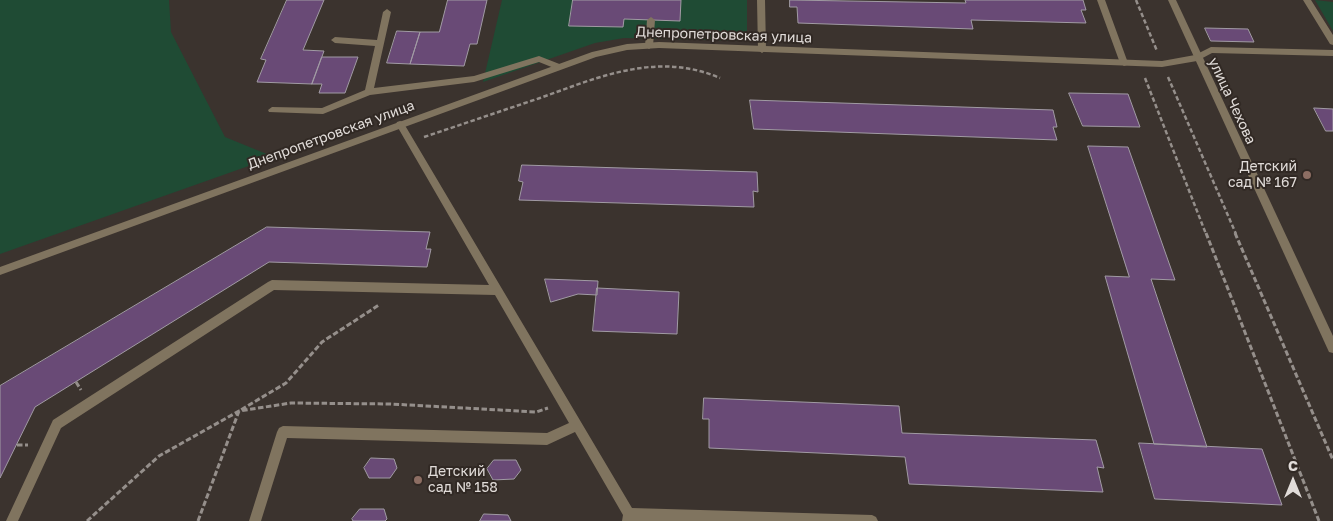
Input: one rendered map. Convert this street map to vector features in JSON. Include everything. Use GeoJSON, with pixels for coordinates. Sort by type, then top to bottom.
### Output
{"type":"FeatureCollection","features":[{"type":"Feature","properties":{"kind":"street"},"geometry":{"type":"LineString","coordinates":[[761,0],[762,50]]}},
{"type":"Feature","properties":{"kind":"street"},"geometry":{"type":"LineString","coordinates":[[1101,0],[1124,63]]}},
{"type":"Feature","properties":{"kind":"street","name":"улица Чехова"},"geometry":{"type":"LineString","coordinates":[[1172,0],[1197,58],[1333,348]]}},
{"type":"Feature","properties":{"kind":"street"},"geometry":{"type":"LineString","coordinates":[[1307,0],[1333,42]]}},
{"type":"Feature","properties":{"kind":"street"},"geometry":{"type":"LineString","coordinates":[[370,92],[387,12]]}},
{"type":"Feature","properties":{"kind":"street"},"geometry":{"type":"LineString","coordinates":[[649,46],[651,20]]}},
{"type":"Feature","properties":{"kind":"street"},"geometry":{"type":"LineString","coordinates":[[335,40],[380,43]]}},
{"type":"Feature","properties":{"kind":"street","name":"Днепропетровская улица"},"geometry":{"type":"LineString","coordinates":[[0,271],[595,54],[627,47],[649,46],[1139,64],[1162,64],[1197,58],[1211,50],[1333,53]]}},
{"type":"Feature","properties":{"kind":"street"},"geometry":{"type":"LineString","coordinates":[[272,110],[323,111],[370,92],[474,79],[539,59],[559,67]]}},
{"type":"Feature","properties":{"kind":"street"},"geometry":{"type":"LineString","coordinates":[[400,124],[629,518],[872,521]]}},
{"type":"Feature","properties":{"kind":"street"},"geometry":{"type":"LineString","coordinates":[[12,521],[57,424],[272,285],[400,290],[496,290]]}},
{"type":"Feature","properties":{"kind":"street"},"geometry":{"type":"LineString","coordinates":[[255,521],[283,432],[547,439],[576,426]]}},
{"type":"Feature","properties":{"kind":"path"},"geometry":{"type":"LineString","coordinates":[[1136,0],[1333,460]]}},
{"type":"Feature","properties":{"kind":"path"},"geometry":{"type":"LineString","coordinates":[[1139,64],[1319,521]]}},
{"type":"Feature","properties":{"kind":"path"},"geometry":{"type":"LineString","coordinates":[[410,141],[467,124],[621,70],[641,67],[704,70],[720,78]]}},
{"type":"Feature","properties":{"kind":"path"},"geometry":{"type":"LineString","coordinates":[[198,521],[239,411],[286,383],[322,342],[400,290]]}},
{"type":"Feature","properties":{"kind":"green space"},"geometry":{"type":"Polygon","coordinates":[[[0,0],[169,0],[171,32],[225,137],[274,157],[0,254],[0,0]]]}},
{"type":"Feature","properties":{"kind":"green space"},"geometry":{"type":"Polygon","coordinates":[[[502,0],[747,0],[747,41],[624,38],[595,43],[483,82],[502,0]]]}},
{"type":"Feature","properties":{"kind":"green space"},"geometry":{"type":"Polygon","coordinates":[[[1315,0],[1333,2],[1333,31],[1315,0]]]}},
{"type":"Feature","properties":{"kind":"building"},"geometry":{"type":"Polygon","coordinates":[[[287,0],[324,0],[303,50],[324,51],[312,84],[257,82],[266,60],[261,59],[287,0]]]}},
{"type":"Feature","properties":{"kind":"building"},"geometry":{"type":"Polygon","coordinates":[[[448,0],[487,0],[477,44],[470,44],[464,66],[410,64],[420,32],[439,32],[448,0]]]}},
{"type":"Feature","properties":{"kind":"building"},"geometry":{"type":"Polygon","coordinates":[[[573,0],[681,0],[680,21],[624,19],[623,27],[569,26],[573,0]]]}},
{"type":"Feature","properties":{"kind":"building"},"geometry":{"type":"Polygon","coordinates":[[[790,0],[966,3],[965,0],[1083,0],[1086,10],[1081,10],[1086,23],[971,20],[973,29],[798,23],[797,7],[790,7],[790,0]]]}},
{"type":"Feature","properties":{"kind":"building"},"geometry":{"type":"Polygon","coordinates":[[[1205,28],[1248,29],[1254,42],[1211,41],[1205,28]]]}},
{"type":"Feature","properties":{"kind":"building"},"geometry":{"type":"Polygon","coordinates":[[[397,31],[420,32],[410,64],[387,63],[397,31]]]}},
{"type":"Feature","properties":{"kind":"building"},"geometry":{"type":"Polygon","coordinates":[[[322,57],[358,57],[345,93],[319,93],[322,84],[312,84],[322,57]]]}},
{"type":"Feature","properties":{"kind":"building"},"geometry":{"type":"Polygon","coordinates":[[[1069,93],[1128,94],[1140,127],[1083,126],[1069,93]]]}},
{"type":"Feature","properties":{"kind":"building"},"geometry":{"type":"Polygon","coordinates":[[[750,100],[1053,110],[1057,127],[1053,127],[1057,140],[754,129],[750,100]]]}},
{"type":"Feature","properties":{"kind":"building"},"geometry":{"type":"Polygon","coordinates":[[[1314,108],[1333,109],[1333,131],[1326,131],[1314,108]]]}},
{"type":"Feature","properties":{"kind":"building"},"geometry":{"type":"Polygon","coordinates":[[[1088,146],[1128,147],[1175,280],[1151,279],[1207,447],[1154,444],[1105,276],[1129,277],[1088,146]]]}},
{"type":"Feature","properties":{"kind":"building"},"geometry":{"type":"Polygon","coordinates":[[[522,165],[757,172],[758,192],[753,191],[754,207],[519,200],[523,182],[519,181],[522,165]]]}},
{"type":"Feature","properties":{"kind":"building"},"geometry":{"type":"Polygon","coordinates":[[[267,227],[430,232],[426,249],[431,249],[427,267],[269,262],[35,407],[0,478],[0,386],[267,227]]]}},
{"type":"Feature","properties":{"kind":"building"},"geometry":{"type":"Polygon","coordinates":[[[545,279],[598,281],[597,295],[578,294],[551,302],[545,279]]]}},
{"type":"Feature","properties":{"kind":"building"},"geometry":{"type":"Polygon","coordinates":[[[597,288],[679,292],[677,334],[593,331],[597,288]]]}},
{"type":"Feature","properties":{"kind":"building"},"geometry":{"type":"Polygon","coordinates":[[[704,398],[899,406],[902,433],[1096,440],[1104,468],[1097,467],[1103,492],[909,484],[905,457],[709,448],[709,419],[703,419],[704,398]]]}},
{"type":"Feature","properties":{"kind":"building"},"geometry":{"type":"Polygon","coordinates":[[[1139,443],[1262,449],[1282,505],[1155,499],[1139,443]]]}},
{"type":"Feature","properties":{"kind":"building"},"geometry":{"type":"Polygon","coordinates":[[[371,458],[394,459],[397,468],[390,478],[369,478],[364,468],[371,458]]]}},
{"type":"Feature","properties":{"kind":"building"},"geometry":{"type":"Polygon","coordinates":[[[494,460],[516,460],[521,470],[514,479],[493,480],[487,469],[494,460]]]}},
{"type":"Feature","properties":{"kind":"building"},"geometry":{"type":"Polygon","coordinates":[[[360,509],[384,509],[387,519],[385,521],[353,521],[352,519],[360,509]]]}},
{"type":"Feature","properties":{"kind":"building"},"geometry":{"type":"Polygon","coordinates":[[[484,514],[508,515],[511,521],[480,521],[484,514]]]}},
{"type":"Feature","properties":{"kind":"place","name":"Детский сад № 167"},"geometry":{"type":"Point","coordinates":[1307,175]}},
{"type":"Feature","properties":{"kind":"place","name":"Детский сад № 158"},"geometry":{"type":"Point","coordinates":[418,480]}}]}
